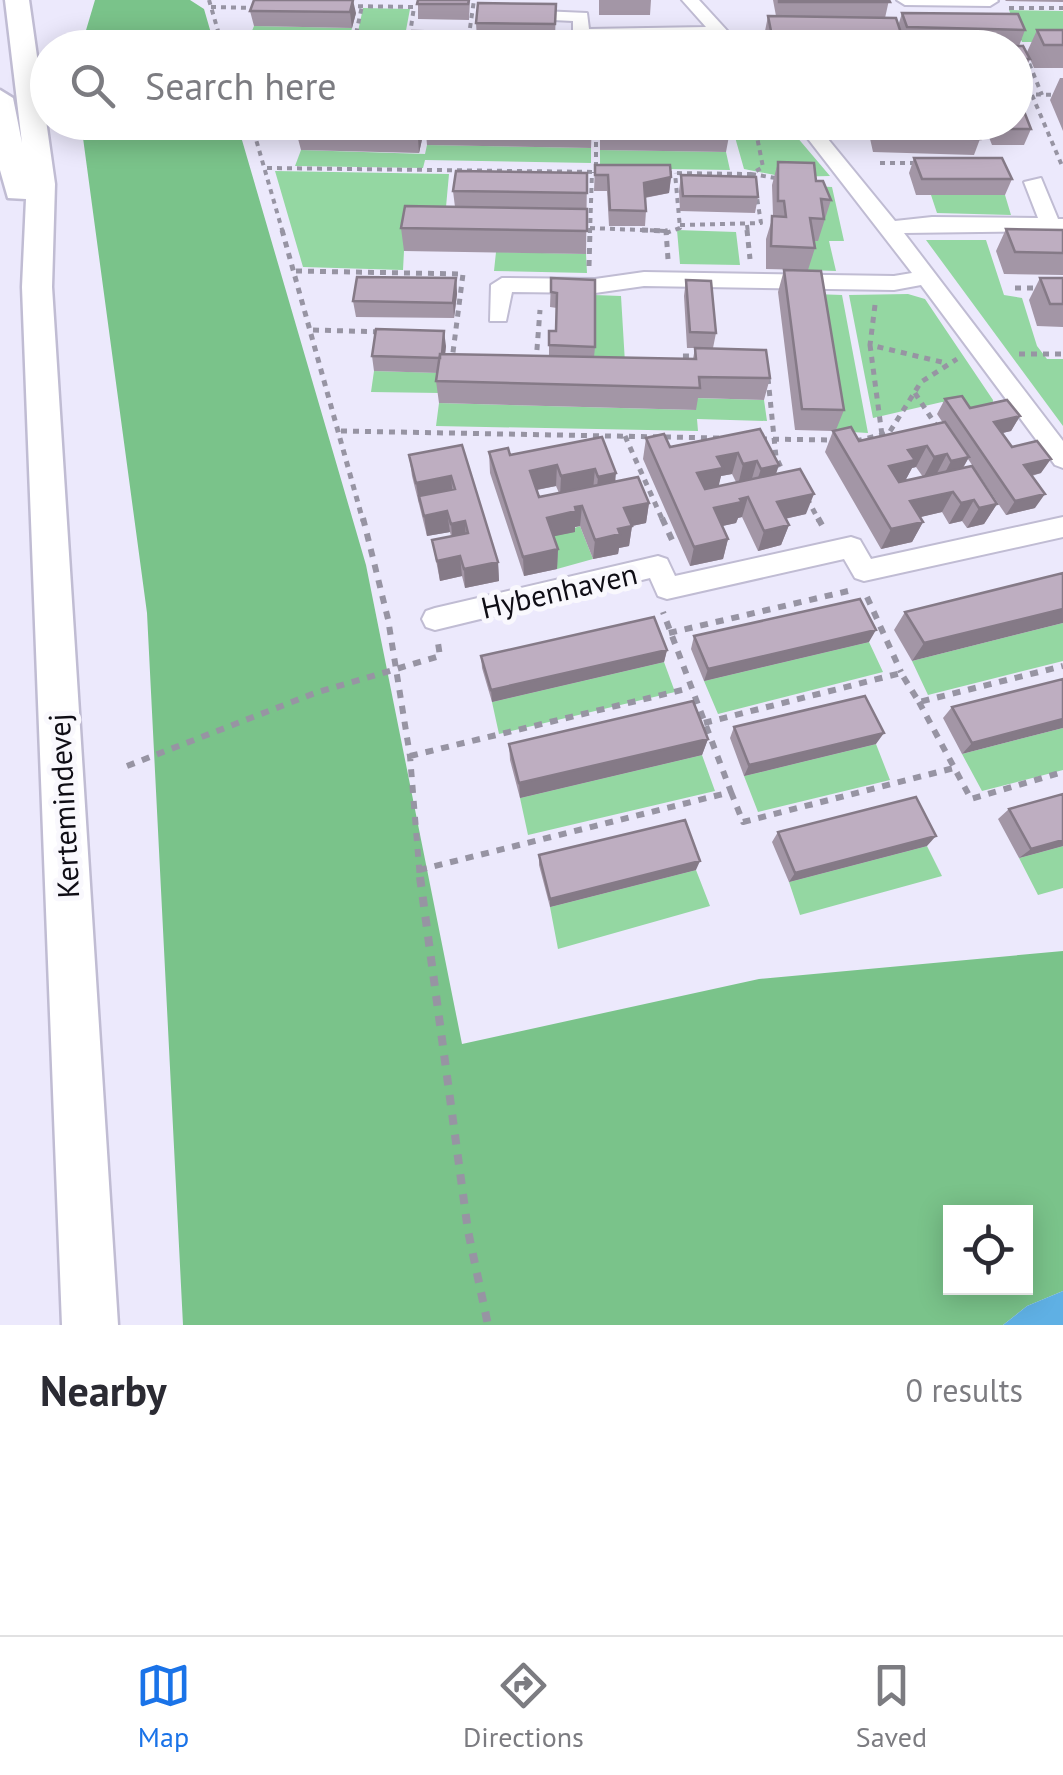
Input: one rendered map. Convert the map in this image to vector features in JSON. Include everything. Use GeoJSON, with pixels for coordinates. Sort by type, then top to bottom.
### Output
{"type":"FeatureCollection","features":[{"type":"Feature","properties":{"kind":"main road","name":"Kertemindevej"},"geometry":{"type":"LineString","coordinates":[[17,0],[30,100]]}},
{"type":"Feature","properties":{"kind":"main road","name":"Kertemindevej"},"geometry":{"type":"LineString","coordinates":[[0,98],[37,287]]}},
{"type":"Feature","properties":{"kind":"main road","name":"Kertemindevej"},"geometry":{"type":"LineString","coordinates":[[35,140],[41,184],[37,287],[90,1325]]}},
{"type":"Feature","properties":{"kind":"street"},"geometry":{"type":"LineString","coordinates":[[690,0],[718,30]]}},
{"type":"Feature","properties":{"kind":"street"},"geometry":{"type":"LineString","coordinates":[[905,0],[1000,3]]}},
{"type":"Feature","properties":{"kind":"street"},"geometry":{"type":"LineString","coordinates":[[480,13],[581,16],[581,30]]}},
{"type":"Feature","properties":{"kind":"street"},"geometry":{"type":"LineString","coordinates":[[819,140],[890,228],[1063,460]]}},
{"type":"Feature","properties":{"kind":"street"},"geometry":{"type":"LineString","coordinates":[[890,228],[932,223],[1057,225],[1034,182]]}},
{"type":"Feature","properties":{"kind":"street"},"geometry":{"type":"LineString","coordinates":[[498,316],[502,284],[589,286],[669,280],[894,284],[926,277]]}},
{"type":"Feature","properties":{"kind":"street"},"geometry":{"type":"LineString","coordinates":[[835,550],[851,546],[864,572],[1063,527]]}},
{"type":"Feature","properties":{"kind":"street","name":"Hybenhaven"},"geometry":{"type":"LineString","coordinates":[[435,619],[835,550]]}},
{"type":"Feature","properties":{"kind":"path"},"geometry":{"type":"LineString","coordinates":[[209,0],[218,30]]}},
{"type":"Feature","properties":{"kind":"path"},"geometry":{"type":"LineString","coordinates":[[1000,3],[1063,8]]}},
{"type":"Feature","properties":{"kind":"path"},"geometry":{"type":"LineString","coordinates":[[1000,3],[1010,18]]}},
{"type":"Feature","properties":{"kind":"path"},"geometry":{"type":"LineString","coordinates":[[211,8],[258,8],[260,4]]}},
{"type":"Feature","properties":{"kind":"path"},"geometry":{"type":"LineString","coordinates":[[345,6],[414,4],[411,30]]}},
{"type":"Feature","properties":{"kind":"path"},"geometry":{"type":"LineString","coordinates":[[357,30],[362,6]]}},
{"type":"Feature","properties":{"kind":"path"},"geometry":{"type":"LineString","coordinates":[[1033,73],[1042,95]]}},
{"type":"Feature","properties":{"kind":"path"},"geometry":{"type":"LineString","coordinates":[[1033,94],[1063,95]]}},
{"type":"Feature","properties":{"kind":"path"},"geometry":{"type":"LineString","coordinates":[[1033,96],[1063,168]]}},
{"type":"Feature","properties":{"kind":"path"},"geometry":{"type":"LineString","coordinates":[[257,140],[368,526],[396,668],[468,1231],[488,1325]]}},
{"type":"Feature","properties":{"kind":"path"},"geometry":{"type":"LineString","coordinates":[[589,286],[595,140]]}},
{"type":"Feature","properties":{"kind":"path"},"geometry":{"type":"LineString","coordinates":[[752,174],[762,167],[757,140]]}},
{"type":"Feature","properties":{"kind":"path"},"geometry":{"type":"LineString","coordinates":[[880,163],[932,163]]}},
{"type":"Feature","properties":{"kind":"path"},"geometry":{"type":"LineString","coordinates":[[267,168],[616,172]]}},
{"type":"Feature","properties":{"kind":"path"},"geometry":{"type":"LineString","coordinates":[[656,173],[752,174],[788,180]]}},
{"type":"Feature","properties":{"kind":"path"},"geometry":{"type":"LineString","coordinates":[[676,173],[680,226]]}},
{"type":"Feature","properties":{"kind":"path"},"geometry":{"type":"LineString","coordinates":[[590,228],[666,231],[680,226],[761,223],[752,174]]}},
{"type":"Feature","properties":{"kind":"path"},"geometry":{"type":"LineString","coordinates":[[666,231],[669,280]]}},
{"type":"Feature","properties":{"kind":"path"},"geometry":{"type":"LineString","coordinates":[[536,364],[541,285]]}},
{"type":"Feature","properties":{"kind":"path"},"geometry":{"type":"LineString","coordinates":[[1014,288],[1047,288]]}},
{"type":"Feature","properties":{"kind":"path"},"geometry":{"type":"LineString","coordinates":[[882,435],[870,315],[875,304],[891,301]]}},
{"type":"Feature","properties":{"kind":"path"},"geometry":{"type":"LineString","coordinates":[[313,330],[402,332]]}},
{"type":"Feature","properties":{"kind":"path"},"geometry":{"type":"LineString","coordinates":[[438,334],[456,334]]}},
{"type":"Feature","properties":{"kind":"path"},"geometry":{"type":"LineString","coordinates":[[870,345],[946,364]]}},
{"type":"Feature","properties":{"kind":"path"},"geometry":{"type":"LineString","coordinates":[[946,349],[956,360]]}},
{"type":"Feature","properties":{"kind":"path"},"geometry":{"type":"LineString","coordinates":[[756,439],[860,441],[889,433],[921,382],[946,364],[983,354]]}},
{"type":"Feature","properties":{"kind":"path"},"geometry":{"type":"LineString","coordinates":[[768,373],[776,457],[787,480],[799,483],[835,550]]}},
{"type":"Feature","properties":{"kind":"path"},"geometry":{"type":"LineString","coordinates":[[915,393],[947,442]]}},
{"type":"Feature","properties":{"kind":"path"},"geometry":{"type":"LineString","coordinates":[[342,431],[738,438]]}},
{"type":"Feature","properties":{"kind":"path"},"geometry":{"type":"LineString","coordinates":[[625,436],[677,552],[662,577],[663,618],[743,822],[954,768]]}},
{"type":"Feature","properties":{"kind":"path"},"geometry":{"type":"LineString","coordinates":[[669,633],[864,587],[901,673],[970,799],[1063,772]]}},
{"type":"Feature","properties":{"kind":"path"},"geometry":{"type":"LineString","coordinates":[[127,766],[315,692],[440,656],[435,619]]}},
{"type":"Feature","properties":{"kind":"path"},"geometry":{"type":"LineString","coordinates":[[919,702],[1063,666]]}},
{"type":"Feature","properties":{"kind":"path"},"geometry":{"type":"LineString","coordinates":[[704,724],[901,673]]}},
{"type":"Feature","properties":{"kind":"path"},"geometry":{"type":"LineString","coordinates":[[410,756],[690,688]]}},
{"type":"Feature","properties":{"kind":"path"},"geometry":{"type":"LineString","coordinates":[[419,870],[730,792]]}},
{"type":"Feature","properties":{"kind":"green space"},"geometry":{"type":"Polygon","coordinates":[[[95,0],[190,0],[204,9],[210,30],[86,30],[95,0]]]}},
{"type":"Feature","properties":{"kind":"green space"},"geometry":{"type":"Polygon","coordinates":[[[363,8],[410,9],[406,30],[358,30],[363,8]]]}},
{"type":"Feature","properties":{"kind":"green space"},"geometry":{"type":"Polygon","coordinates":[[[1009,10],[1063,11],[1063,42],[1033,42],[1033,30],[1017,30],[1009,10]]]}},
{"type":"Feature","properties":{"kind":"green space"},"geometry":{"type":"Polygon","coordinates":[[[254,26],[352,28],[352,30],[252,30],[254,26]]]}},
{"type":"Feature","properties":{"kind":"green space"},"geometry":{"type":"Polygon","coordinates":[[[83,140],[242,140],[366,565],[462,1044],[759,979],[1063,951],[1063,1291],[1027,1306],[1003,1325],[183,1325],[147,613],[83,140]]]}},
{"type":"Feature","properties":{"kind":"green space"},"geometry":{"type":"Polygon","coordinates":[[[736,140],[799,140],[830,176],[785,177],[744,169],[736,140]]]}},
{"type":"Feature","properties":{"kind":"green space"},"geometry":{"type":"Polygon","coordinates":[[[427,145],[591,148],[591,163],[425,160],[423,168],[295,166],[301,150],[425,154],[427,145]]]}},
{"type":"Feature","properties":{"kind":"green space"},"geometry":{"type":"Polygon","coordinates":[[[600,150],[726,152],[730,170],[600,168],[600,150]]]}},
{"type":"Feature","properties":{"kind":"green space"},"geometry":{"type":"Polygon","coordinates":[[[275,171],[449,174],[444,229],[404,251],[403,270],[303,267],[275,171]]]}},
{"type":"Feature","properties":{"kind":"green space"},"geometry":{"type":"Polygon","coordinates":[[[808,186],[832,187],[844,241],[829,241],[836,271],[808,270],[803,241],[808,186]]]}},
{"type":"Feature","properties":{"kind":"green space"},"geometry":{"type":"Polygon","coordinates":[[[931,195],[1005,195],[1011,215],[937,213],[931,195]]]}},
{"type":"Feature","properties":{"kind":"green space"},"geometry":{"type":"Polygon","coordinates":[[[677,230],[736,232],[740,265],[680,264],[677,230]]]}},
{"type":"Feature","properties":{"kind":"green space"},"geometry":{"type":"Polygon","coordinates":[[[926,240],[986,240],[1004,295],[1022,298],[1037,346],[1047,359],[1063,359],[1063,426],[926,240]]]}},
{"type":"Feature","properties":{"kind":"green space"},"geometry":{"type":"Polygon","coordinates":[[[496,252],[586,254],[587,273],[494,271],[496,252]]]}},
{"type":"Feature","properties":{"kind":"green space"},"geometry":{"type":"Polygon","coordinates":[[[814,294],[842,295],[868,433],[835,431],[814,294]]]}},
{"type":"Feature","properties":{"kind":"green space"},"geometry":{"type":"Polygon","coordinates":[[[908,294],[925,299],[993,400],[992,408],[978,411],[942,402],[873,418],[849,295],[908,294]]]}},
{"type":"Feature","properties":{"kind":"green space"},"geometry":{"type":"Polygon","coordinates":[[[594,295],[621,296],[625,363],[594,362],[594,295]]]}},
{"type":"Feature","properties":{"kind":"green space"},"geometry":{"type":"Polygon","coordinates":[[[374,371],[443,373],[440,393],[371,392],[374,371]]]}},
{"type":"Feature","properties":{"kind":"green space"},"geometry":{"type":"Polygon","coordinates":[[[695,398],[764,400],[767,421],[697,419],[698,431],[436,426],[439,403],[695,410],[695,398]]]}},
{"type":"Feature","properties":{"kind":"green space"},"geometry":{"type":"Polygon","coordinates":[[[580,526],[593,559],[557,569],[546,538],[580,526]]]}},
{"type":"Feature","properties":{"kind":"green space"},"geometry":{"type":"Polygon","coordinates":[[[1063,623],[1063,661],[928,695],[912,661],[1063,623]]]}},
{"type":"Feature","properties":{"kind":"green space"},"geometry":{"type":"Polygon","coordinates":[[[869,642],[883,672],[718,714],[704,681],[869,642]]]}},
{"type":"Feature","properties":{"kind":"green space"},"geometry":{"type":"Polygon","coordinates":[[[664,662],[675,692],[499,734],[492,702],[664,662]]]}},
{"type":"Feature","properties":{"kind":"green space"},"geometry":{"type":"Polygon","coordinates":[[[1063,728],[1063,770],[982,791],[962,754],[1063,728]]]}},
{"type":"Feature","properties":{"kind":"green space"},"geometry":{"type":"Polygon","coordinates":[[[876,744],[890,780],[758,812],[744,776],[876,744]]]}},
{"type":"Feature","properties":{"kind":"green space"},"geometry":{"type":"Polygon","coordinates":[[[702,755],[715,791],[528,835],[520,798],[702,755]]]}},
{"type":"Feature","properties":{"kind":"green space"},"geometry":{"type":"Polygon","coordinates":[[[927,846],[942,876],[800,915],[789,882],[927,846]]]}},
{"type":"Feature","properties":{"kind":"green space"},"geometry":{"type":"Polygon","coordinates":[[[1063,846],[1063,888],[1038,895],[1019,858],[1063,846]]]}},
{"type":"Feature","properties":{"kind":"green space"},"geometry":{"type":"Polygon","coordinates":[[[696,870],[710,906],[558,949],[550,907],[696,870]]]}},
{"type":"Feature","properties":{"kind":"water"},"geometry":{"type":"Polygon","coordinates":[[[1063,1291],[1063,1325],[1003,1325],[1027,1306],[1063,1291]]]}},
{"type":"Feature","properties":{"kind":"building"},"geometry":{"type":"Polygon","coordinates":[[[254,0],[353,0],[350,12],[250,11],[254,0]]]}},
{"type":"Feature","properties":{"kind":"building"},"geometry":{"type":"Polygon","coordinates":[[[418,0],[469,0],[468,4],[417,4],[418,0]]]}},
{"type":"Feature","properties":{"kind":"building"},"geometry":{"type":"Polygon","coordinates":[[[889,0],[890,2],[779,2],[889,0]]]}},
{"type":"Feature","properties":{"kind":"building"},"geometry":{"type":"Polygon","coordinates":[[[478,3],[556,4],[555,24],[476,23],[478,3]]]}},
{"type":"Feature","properties":{"kind":"building"},"geometry":{"type":"Polygon","coordinates":[[[902,13],[1018,14],[1025,30],[907,27],[902,13]]]}},
{"type":"Feature","properties":{"kind":"building"},"geometry":{"type":"Polygon","coordinates":[[[768,16],[896,18],[900,30],[771,30],[768,16]]]}},
{"type":"Feature","properties":{"kind":"building"},"geometry":{"type":"Polygon","coordinates":[[[1037,30],[1063,30],[1063,45],[1044,45],[1037,30]]]}},
{"type":"Feature","properties":{"kind":"building"},"geometry":{"type":"Polygon","coordinates":[[[914,158],[1002,158],[1012,179],[922,179],[914,158]]]}},
{"type":"Feature","properties":{"kind":"building"},"geometry":{"type":"Polygon","coordinates":[[[778,162],[814,163],[816,181],[823,181],[831,200],[821,199],[824,219],[810,218],[815,248],[771,246],[772,216],[786,217],[784,201],[778,201],[778,162]]]}},
{"type":"Feature","properties":{"kind":"building"},"geometry":{"type":"Polygon","coordinates":[[[595,165],[670,165],[671,177],[644,183],[646,211],[610,210],[608,175],[595,175],[595,165]]]}},
{"type":"Feature","properties":{"kind":"building"},"geometry":{"type":"Polygon","coordinates":[[[456,171],[587,173],[587,193],[453,191],[456,171]]]}},
{"type":"Feature","properties":{"kind":"building"},"geometry":{"type":"Polygon","coordinates":[[[681,175],[756,177],[758,197],[683,196],[681,175]]]}},
{"type":"Feature","properties":{"kind":"building"},"geometry":{"type":"Polygon","coordinates":[[[405,206],[587,209],[587,231],[401,228],[405,206]]]}},
{"type":"Feature","properties":{"kind":"building"},"geometry":{"type":"Polygon","coordinates":[[[1006,229],[1063,230],[1063,253],[1015,252],[1006,229]]]}},
{"type":"Feature","properties":{"kind":"building"},"geometry":{"type":"Polygon","coordinates":[[[784,270],[821,271],[844,410],[802,409],[784,270]]]}},
{"type":"Feature","properties":{"kind":"building"},"geometry":{"type":"Polygon","coordinates":[[[357,277],[456,278],[453,303],[353,301],[357,277]]]}},
{"type":"Feature","properties":{"kind":"building"},"geometry":{"type":"Polygon","coordinates":[[[551,278],[595,280],[595,347],[549,345],[549,331],[556,331],[557,293],[551,292],[551,278]]]}},
{"type":"Feature","properties":{"kind":"building"},"geometry":{"type":"Polygon","coordinates":[[[1040,278],[1063,278],[1063,304],[1050,304],[1040,278]]]}},
{"type":"Feature","properties":{"kind":"building"},"geometry":{"type":"Polygon","coordinates":[[[686,280],[711,281],[716,333],[690,332],[686,280]]]}},
{"type":"Feature","properties":{"kind":"building"},"geometry":{"type":"Polygon","coordinates":[[[376,329],[444,331],[442,354],[440,358],[372,356],[376,329]]]}},
{"type":"Feature","properties":{"kind":"building"},"geometry":{"type":"Polygon","coordinates":[[[695,348],[766,350],[770,378],[699,377],[700,388],[436,381],[440,354],[696,359],[695,348]]]}},
{"type":"Feature","properties":{"kind":"building"},"geometry":{"type":"Polygon","coordinates":[[[962,396],[970,408],[1007,400],[1020,416],[994,422],[1012,447],[1037,441],[1051,459],[1024,465],[1045,494],[1015,501],[945,399],[962,396]]]}},
{"type":"Feature","properties":{"kind":"building"},"geometry":{"type":"Polygon","coordinates":[[[945,422],[969,457],[951,461],[947,454],[934,457],[927,446],[908,450],[915,460],[889,466],[899,482],[972,466],[997,504],[979,508],[974,500],[961,503],[953,492],[910,501],[923,522],[891,529],[833,431],[851,427],[859,441],[945,422]]]}},
{"type":"Feature","properties":{"kind":"building"},"geometry":{"type":"Polygon","coordinates":[[[760,429],[779,465],[761,469],[757,461],[743,464],[738,453],[717,457],[723,468],[697,473],[705,489],[800,469],[814,494],[777,502],[789,525],[764,531],[748,497],[714,508],[728,539],[694,547],[646,438],[664,434],[670,447],[760,429]]]}},
{"type":"Feature","properties":{"kind":"building"},"geometry":{"type":"Polygon","coordinates":[[[602,437],[616,473],[598,477],[595,469],[561,476],[557,465],[530,471],[539,497],[638,477],[649,503],[624,508],[632,526],[618,529],[620,534],[595,540],[582,506],[547,518],[558,549],[523,557],[489,452],[508,448],[510,455],[602,437]]]}},
{"type":"Feature","properties":{"kind":"building"},"geometry":{"type":"Polygon","coordinates":[[[462,445],[498,562],[464,569],[460,556],[437,561],[432,540],[468,533],[465,521],[451,524],[447,511],[424,516],[419,496],[455,489],[451,476],[416,483],[409,455],[462,445]]]}},
{"type":"Feature","properties":{"kind":"building"},"geometry":{"type":"Polygon","coordinates":[[[1063,573],[1063,609],[924,643],[905,612],[1063,573]]]}},
{"type":"Feature","properties":{"kind":"building"},"geometry":{"type":"Polygon","coordinates":[[[860,599],[876,630],[708,669],[694,636],[860,599]]]}},
{"type":"Feature","properties":{"kind":"building"},"geometry":{"type":"Polygon","coordinates":[[[654,617],[667,650],[491,690],[481,656],[654,617]]]}},
{"type":"Feature","properties":{"kind":"building"},"geometry":{"type":"Polygon","coordinates":[[[1063,679],[1063,719],[972,743],[952,707],[1063,679]]]}},
{"type":"Feature","properties":{"kind":"building"},"geometry":{"type":"Polygon","coordinates":[[[865,696],[884,733],[749,765],[734,727],[865,696]]]}},
{"type":"Feature","properties":{"kind":"building"},"geometry":{"type":"Polygon","coordinates":[[[693,701],[708,739],[519,783],[509,744],[693,701]]]}},
{"type":"Feature","properties":{"kind":"building"},"geometry":{"type":"Polygon","coordinates":[[[1063,794],[1063,840],[1031,849],[1009,809],[1063,794]]]}},
{"type":"Feature","properties":{"kind":"building"},"geometry":{"type":"Polygon","coordinates":[[[916,797],[936,836],[795,873],[778,832],[916,797]]]}},
{"type":"Feature","properties":{"kind":"building"},"geometry":{"type":"Polygon","coordinates":[[[685,820],[700,861],[550,899],[539,855],[685,820]]]}}]}
